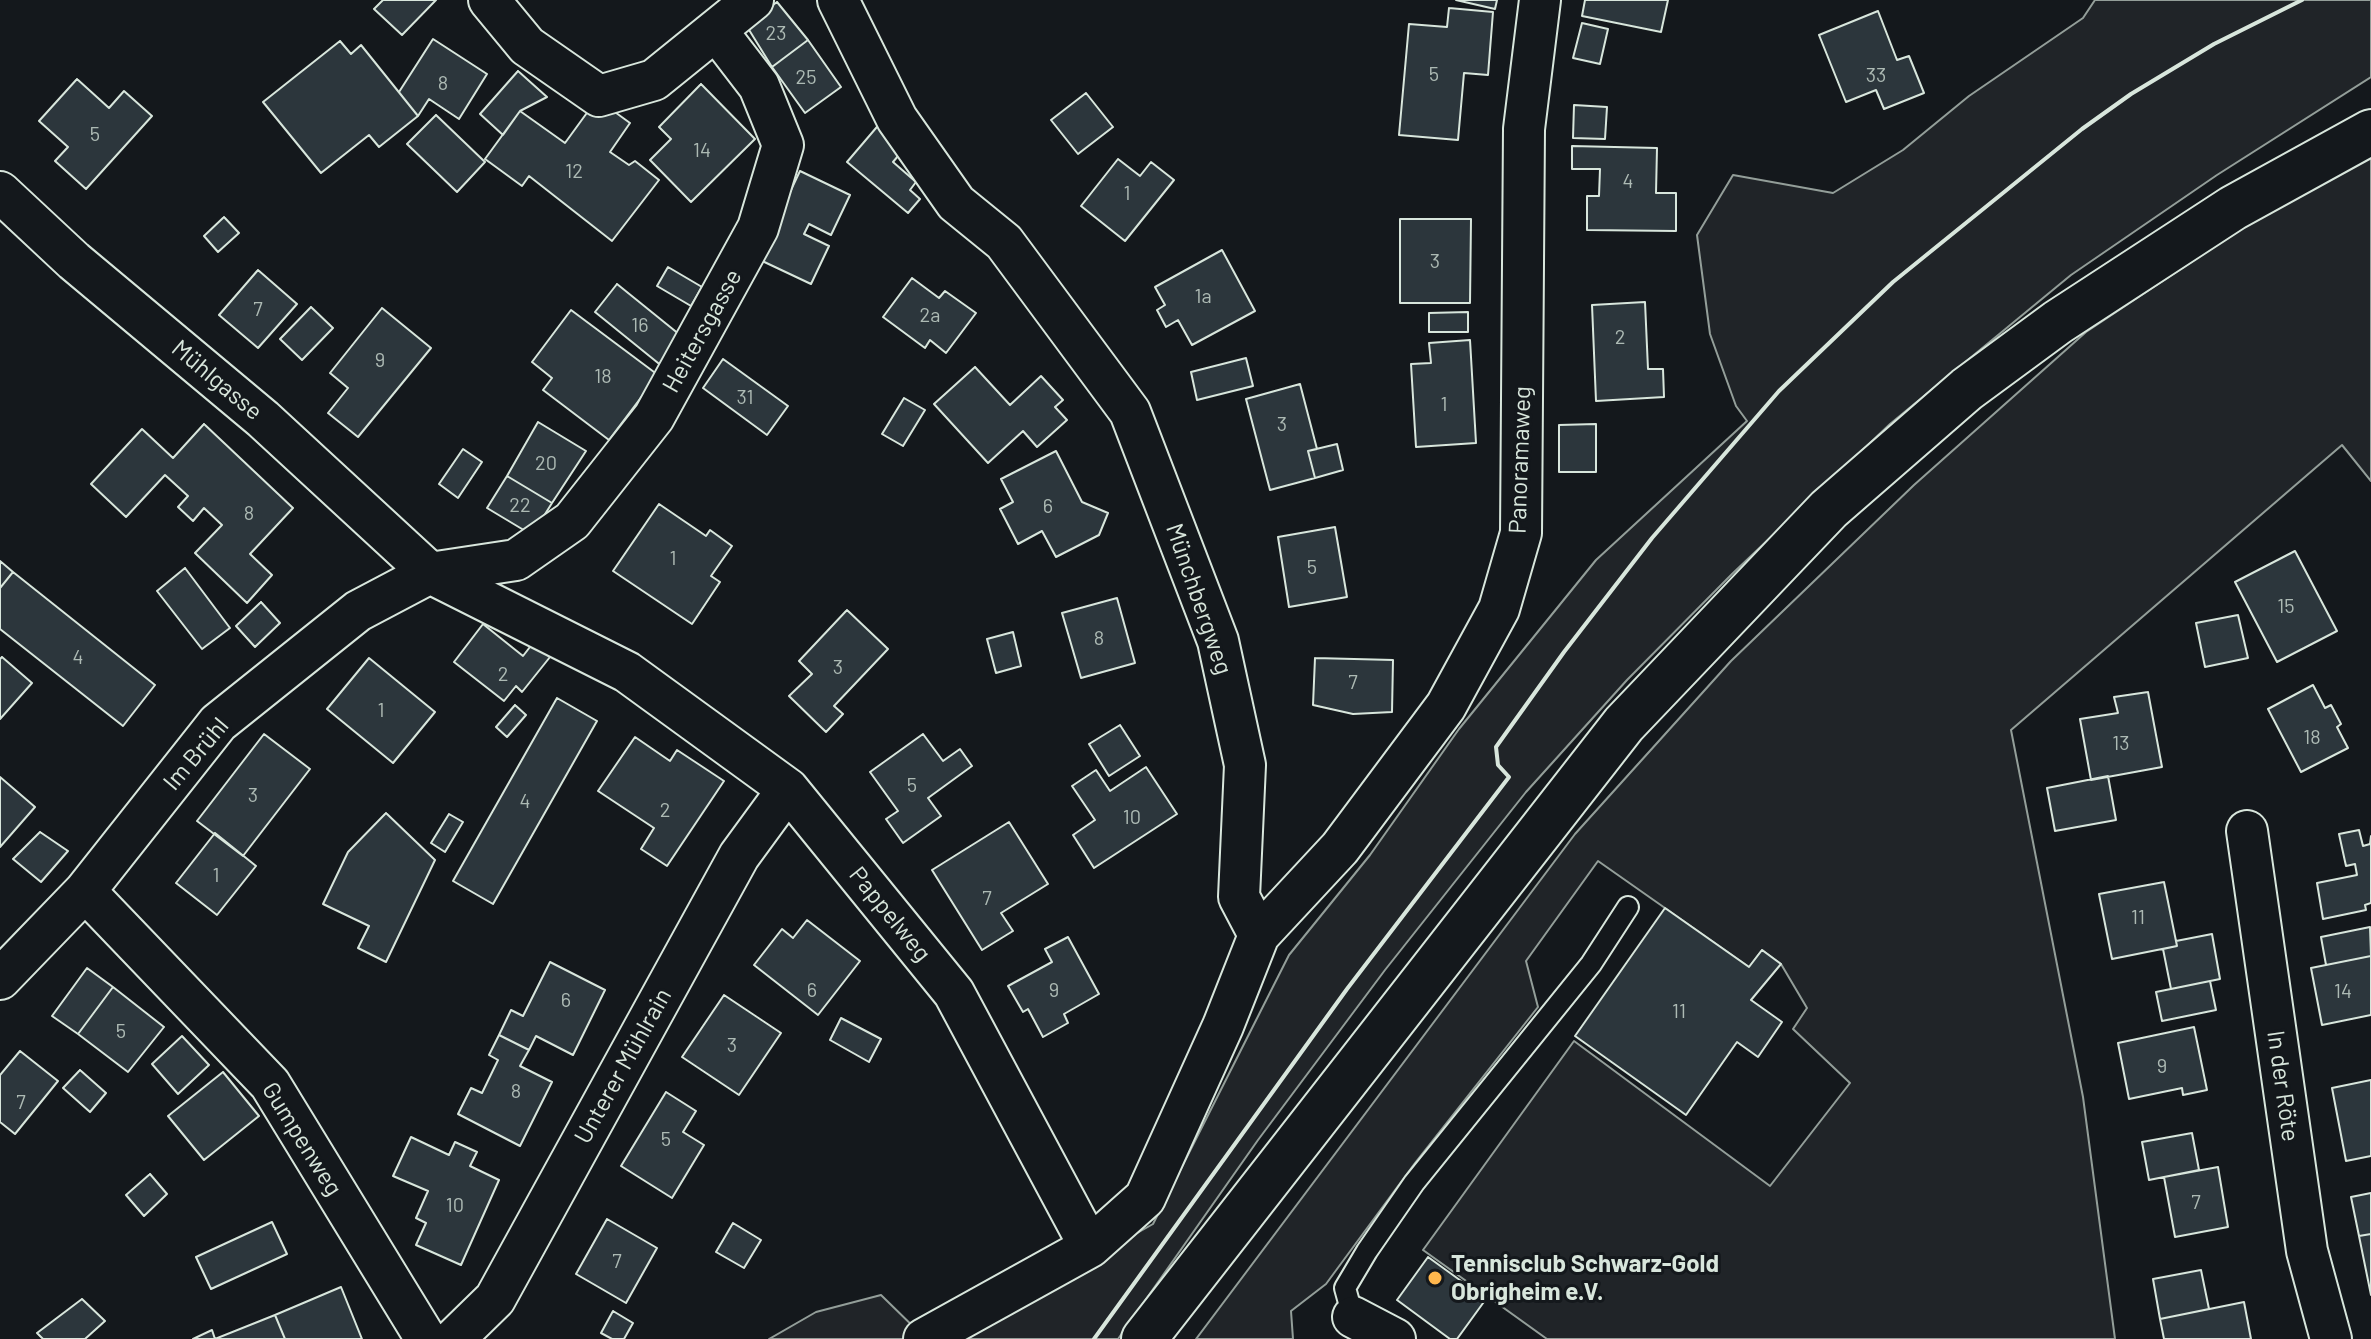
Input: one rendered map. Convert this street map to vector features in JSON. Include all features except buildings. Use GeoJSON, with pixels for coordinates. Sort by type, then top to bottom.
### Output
{"type":"FeatureCollection","features":[{"type":"Feature","properties":{"kind":"highway"},"geometry":{"type":"LineString","coordinates":[[1144,1339],[1624,724],[1829,509],[1967,389],[2058,322],[2233,208],[2371,132]]}},
{"type":"Feature","properties":{"kind":"street"},"geometry":{"type":"LineString","coordinates":[[489,0],[527,46],[599,96],[654,80],[753,0]]}},
{"type":"Feature","properties":{"kind":"street","name":"Münchbergweg"},"geometry":{"type":"LineString","coordinates":[[838,0],[897,119],[956,203],[1004,242],[1130,412],[1218,641],[1245,765],[1239,897],[1259,935]]}},
{"type":"Feature","properties":{"kind":"street","name":"Panoramaweg"},"geometry":{"type":"LineString","coordinates":[[1259,935],[1340,848],[1446,706],[1499,609],[1521,533],[1524,129],[1540,0]]}},
{"type":"Feature","properties":{"kind":"street","name":"Heitersgasse"},"geometry":{"type":"LineString","coordinates":[[430,573],[516,560],[572,521],[654,417],[737,270],[758,228],[783,145],[759,86],[716,30]]}},
{"type":"Feature","properties":{"kind":"street","name":"Mühlgasse"},"geometry":{"type":"LineString","coordinates":[[0,192],[74,261],[263,419],[430,573]]}},
{"type":"Feature","properties":{"kind":"street","name":"Pappelweg"},"geometry":{"type":"LineString","coordinates":[[430,573],[627,672],[788,789],[954,993],[1090,1247]]}},
{"type":"Feature","properties":{"kind":"street","name":"Im Brühl"},"geometry":{"type":"LineString","coordinates":[[0,979],[85,891],[218,723],[358,611],[430,573]]}},
{"type":"Feature","properties":{"kind":"street","name":"Unterer Mühlrain"},"geometry":{"type":"LineString","coordinates":[[454,1339],[495,1299],[739,856],[788,789]]}},
{"type":"Feature","properties":{"kind":"street","name":"In der Röte"},"geometry":{"type":"LineString","coordinates":[[2247,831],[2307,1251],[2331,1339]]}},
{"type":"Feature","properties":{"kind":"street","name":"Gumpenweg"},"geometry":{"type":"LineString","coordinates":[[85,891],[270,1084],[426,1339]]}},
{"type":"Feature","properties":{"kind":"street"},"geometry":{"type":"LineString","coordinates":[[924,1339],[1090,1247],[1145,1198],[1223,1026],[1259,935]]}},
{"type":"Feature","properties":{"kind":"street"},"geometry":{"type":"LineString","coordinates":[[1353,1317],[1395,1339]]}},
{"type":"Feature","properties":{"kind":"lane"},"geometry":{"type":"LineString","coordinates":[[1353,1317],[1345,1288],[1367,1251],[1414,1183],[1591,964],[1628,907]]}},
{"type":"Feature","properties":{"kind":"shaded area"},"geometry":{"type":"Polygon","coordinates":[[[2095,0],[2371,0],[2371,77],[2217,175],[2071,275],[1890,424],[1732,574],[1627,680],[1526,792],[1385,970],[1258,1140],[1118,1339],[951,1339],[1153,1224],[1289,955],[1370,855],[1459,729],[1596,560],[1747,421],[1736,406],[1710,334],[1697,235],[1733,175],[1833,193],[1903,150],[1969,96],[2083,18],[2095,0]]]}},
{"type":"Feature","properties":{"kind":"shaded area"},"geometry":{"type":"Polygon","coordinates":[[[2371,151],[2371,481],[2342,445],[2011,730],[2083,1097],[2115,1339],[1547,1339],[1423,1250],[1574,1041],[1770,1186],[1850,1083],[1793,1029],[1807,1008],[1781,964],[1762,950],[1749,967],[1598,861],[1526,961],[1538,1007],[1415,1163],[1326,1284],[1291,1311],[1293,1339],[1196,1339],[1575,834],[1731,661],[1914,485],[2086,332],[2274,207],[2371,151]]]}},
{"type":"Feature","properties":{"kind":"shaded area"},"geometry":{"type":"Polygon","coordinates":[[[881,1295],[926,1339],[769,1339],[816,1312],[881,1295]]]}},
{"type":"Feature","properties":{"kind":"wall"},"geometry":{"type":"LineString","coordinates":[[1094,1339],[1347,989],[1509,777],[1498,765],[1496,747],[1564,652],[1652,538],[1779,391],[1893,282],[2082,129],[2131,94],[2214,44],[2302,0]]}},
{"type":"Feature","properties":{"kind":"place","name":"Tennisclub Schwarz-Gold Obrigheim e.V."},"geometry":{"type":"Point","coordinates":[1435,1278]}}]}
